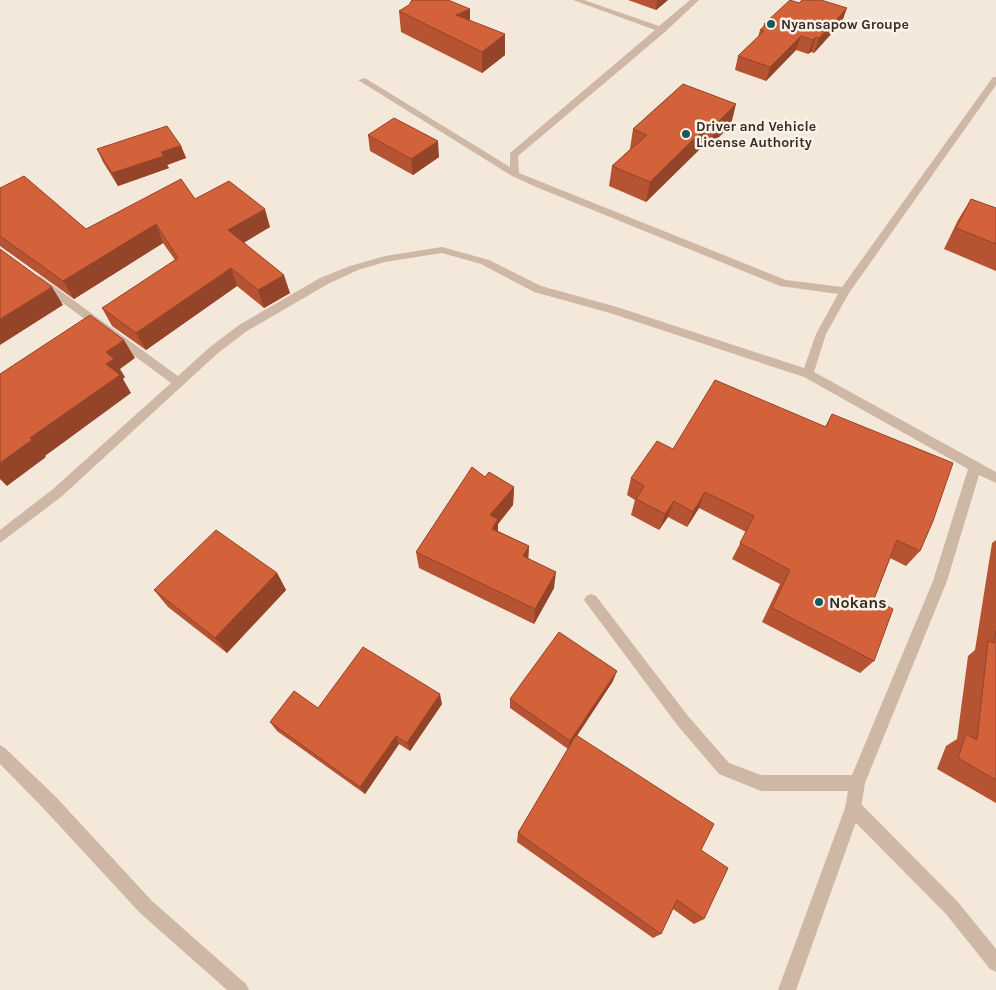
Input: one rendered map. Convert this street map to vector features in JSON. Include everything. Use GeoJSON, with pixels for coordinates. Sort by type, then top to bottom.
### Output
{"type":"FeatureCollection","features":[{"type":"Feature","properties":{"kind":"street"},"geometry":{"type":"LineString","coordinates":[[577,0],[662,30]]}},
{"type":"Feature","properties":{"kind":"street"},"geometry":{"type":"LineString","coordinates":[[515,174],[513,155],[662,30],[694,0]]}},
{"type":"Feature","properties":{"kind":"street"},"geometry":{"type":"LineString","coordinates":[[808,374],[820,334],[845,291],[996,79]]}},
{"type":"Feature","properties":{"kind":"street"},"geometry":{"type":"LineString","coordinates":[[362,80],[515,174],[539,185],[784,283],[845,291]]}},
{"type":"Feature","properties":{"kind":"street"},"geometry":{"type":"LineString","coordinates":[[0,537],[57,493],[214,350],[243,328],[324,281],[354,268],[385,259],[442,250],[485,262],[538,289],[613,310],[808,374],[996,478]]}},
{"type":"Feature","properties":{"kind":"street"},"geometry":{"type":"LineString","coordinates":[[31,274],[179,383]]}},
{"type":"Feature","properties":{"kind":"street"},"geometry":{"type":"LineString","coordinates":[[787,990],[853,808],[857,783],[940,581],[974,467]]}},
{"type":"Feature","properties":{"kind":"street"},"geometry":{"type":"LineString","coordinates":[[591,600],[682,721],[724,769],[762,783],[857,783]]}},
{"type":"Feature","properties":{"kind":"street"},"geometry":{"type":"LineString","coordinates":[[0,753],[50,802],[146,907],[240,990]]}},
{"type":"Feature","properties":{"kind":"street"},"geometry":{"type":"LineString","coordinates":[[853,808],[952,908],[996,963]]}},
{"type":"Feature","properties":{"kind":"building"},"geometry":{"type":"Polygon","coordinates":[[[412,0],[448,0],[470,9],[456,15],[505,34],[482,52],[399,11],[409,5],[412,0]]]}},
{"type":"Feature","properties":{"kind":"building"},"geometry":{"type":"Polygon","coordinates":[[[790,0],[799,3],[802,0],[821,0],[847,8],[819,38],[816,37],[813,40],[801,36],[770,67],[738,56],[764,31],[760,30],[766,24],[764,24],[790,0]]]}},
{"type":"Feature","properties":{"kind":"building"},"geometry":{"type":"Polygon","coordinates":[[[683,84],[736,104],[715,125],[710,123],[650,182],[612,166],[647,135],[633,129],[683,84]]]}},
{"type":"Feature","properties":{"kind":"building"},"geometry":{"type":"Polygon","coordinates":[[[394,118],[438,141],[411,159],[368,135],[394,118]]]}},
{"type":"Feature","properties":{"kind":"building"},"geometry":{"type":"Polygon","coordinates":[[[167,126],[181,146],[161,152],[164,156],[112,173],[97,149],[167,126]]]}},
{"type":"Feature","properties":{"kind":"building"},"geometry":{"type":"Polygon","coordinates":[[[24,176],[86,229],[181,179],[195,199],[229,181],[265,209],[228,230],[284,275],[258,290],[231,268],[136,333],[102,308],[178,258],[156,224],[63,281],[0,236],[0,188],[24,176]]]}},
{"type":"Feature","properties":{"kind":"building"},"geometry":{"type":"Polygon","coordinates":[[[971,199],[996,208],[996,244],[956,228],[971,199]]]}},
{"type":"Feature","properties":{"kind":"building"},"geometry":{"type":"Polygon","coordinates":[[[0,249],[52,287],[0,319],[0,249]]]}},
{"type":"Feature","properties":{"kind":"building"},"geometry":{"type":"Polygon","coordinates":[[[90,315],[124,340],[106,352],[114,359],[106,364],[120,375],[30,438],[32,440],[0,463],[0,374],[90,315]]]}},
{"type":"Feature","properties":{"kind":"building"},"geometry":{"type":"Polygon","coordinates":[[[715,380],[826,427],[832,414],[953,463],[933,521],[920,551],[897,540],[874,599],[893,609],[874,661],[772,608],[790,570],[740,543],[754,516],[705,492],[693,512],[674,501],[665,514],[636,499],[644,486],[631,478],[657,441],[673,449],[715,380]]]}},
{"type":"Feature","properties":{"kind":"building"},"geometry":{"type":"Polygon","coordinates":[[[472,467],[485,477],[489,472],[514,487],[490,515],[498,519],[492,529],[529,546],[523,556],[556,572],[535,609],[416,552],[472,467]]]}},
{"type":"Feature","properties":{"kind":"building"},"geometry":{"type":"Polygon","coordinates":[[[216,530],[277,573],[215,638],[154,590],[216,530]]]}},
{"type":"Feature","properties":{"kind":"building"},"geometry":{"type":"Polygon","coordinates":[[[996,630],[996,780],[958,758],[966,734],[977,740],[988,641],[994,643],[996,630]]]}},
{"type":"Feature","properties":{"kind":"building"},"geometry":{"type":"Polygon","coordinates":[[[559,632],[617,671],[570,741],[510,699],[559,632]]]}},
{"type":"Feature","properties":{"kind":"building"},"geometry":{"type":"Polygon","coordinates":[[[363,647],[440,694],[407,743],[396,736],[360,787],[270,722],[294,691],[318,708],[363,647]]]}},
{"type":"Feature","properties":{"kind":"building"},"geometry":{"type":"Polygon","coordinates":[[[576,735],[714,824],[701,850],[728,868],[704,919],[677,900],[661,934],[518,833],[576,735]]]}},
{"type":"Feature","properties":{"kind":"place","name":"Nyansapow Groupe"},"geometry":{"type":"Point","coordinates":[771,24]}},
{"type":"Feature","properties":{"kind":"place","name":"Driver and Vehicle License Authority"},"geometry":{"type":"Point","coordinates":[686,134]}},
{"type":"Feature","properties":{"kind":"place","name":"Nokans"},"geometry":{"type":"Point","coordinates":[819,602]}}]}
